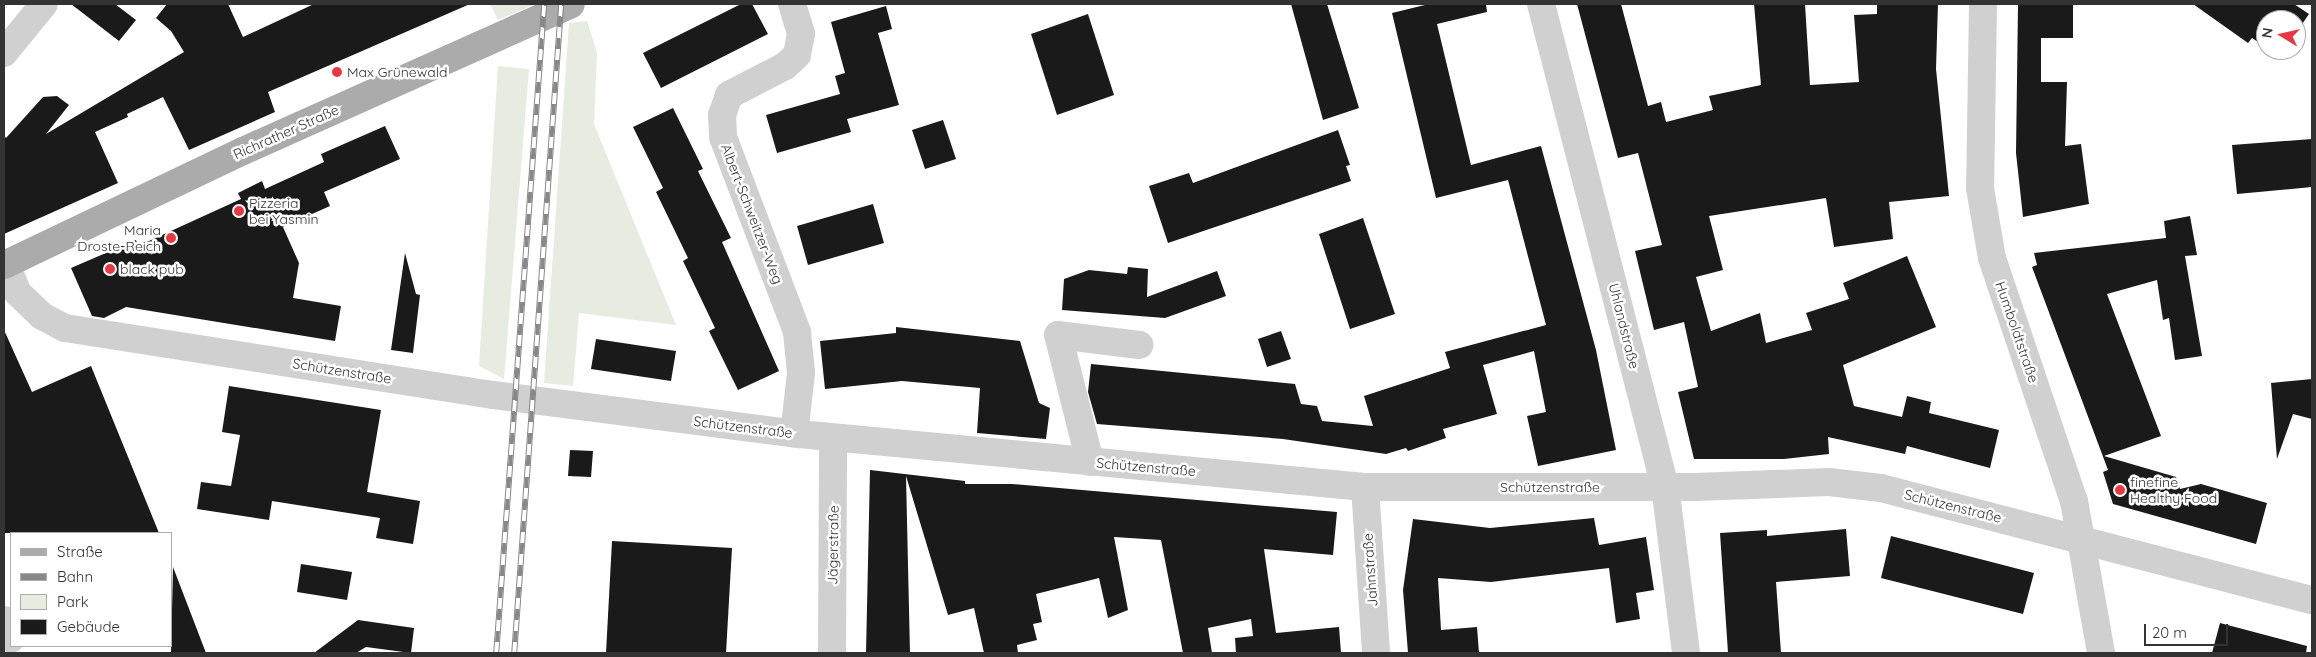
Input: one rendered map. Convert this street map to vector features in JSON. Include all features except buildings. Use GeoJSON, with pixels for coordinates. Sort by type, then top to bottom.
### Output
{"type":"FeatureCollection","features":[{"type":"Feature","properties":{"kind":"main road","name":"Richrather Straße"},"geometry":{"type":"LineString","coordinates":[[5,264],[243,151],[571,4]]}},
{"type":"Feature","properties":{"kind":"street"},"geometry":{"type":"LineString","coordinates":[[4,53],[44,4]]}},
{"type":"Feature","properties":{"kind":"street","name":"Albert-Schweitzer-Weg"},"geometry":{"type":"LineString","coordinates":[[792,4],[801,34],[797,55],[785,66],[730,95],[722,115],[723,137],[797,332],[801,373],[794,434]]}},
{"type":"Feature","properties":{"kind":"street","name":"Uhlandstraße"},"geometry":{"type":"LineString","coordinates":[[1541,4],[1665,486],[1686,653]]}},
{"type":"Feature","properties":{"kind":"street","name":"Humboldtstraße"},"geometry":{"type":"LineString","coordinates":[[1983,4],[1980,188],[1992,258],[2074,502],[2101,653]]}},
{"type":"Feature","properties":{"kind":"street","name":"Schützenstraße"},"geometry":{"type":"LineString","coordinates":[[5,264],[18,293],[42,316],[65,328],[502,397],[794,434],[1365,487],[1665,486],[1829,482],[1864,486],[2082,539],[2312,600]]}},
{"type":"Feature","properties":{"kind":"street"},"geometry":{"type":"LineString","coordinates":[[1090,462],[1058,335],[1139,345]]}},
{"type":"Feature","properties":{"kind":"street","name":"Jägerstraße"},"geometry":{"type":"LineString","coordinates":[[832,653],[833,438]]}},
{"type":"Feature","properties":{"kind":"street","name":"Jahnstraße"},"geometry":{"type":"LineString","coordinates":[[1365,487],[1376,653]]}},
{"type":"Feature","properties":{"kind":"street"},"geometry":{"type":"LineString","coordinates":[[4,620],[10,636]]}},
{"type":"Feature","properties":{"kind":"green space"},"geometry":{"type":"Polygon","coordinates":[[[490,4],[535,4],[498,20],[490,4]]]}},
{"type":"Feature","properties":{"kind":"green space"},"geometry":{"type":"Polygon","coordinates":[[[587,21],[597,53],[594,124],[676,325],[579,313],[573,386],[544,383],[569,23],[587,21]]]}},
{"type":"Feature","properties":{"kind":"green space"},"geometry":{"type":"Polygon","coordinates":[[[498,66],[529,69],[504,379],[479,366],[498,66]]]}},
{"type":"Feature","properties":{"kind":"railway"},"geometry":{"type":"LineString","coordinates":[[496,653],[544,4]]}},
{"type":"Feature","properties":{"kind":"railway"},"geometry":{"type":"LineString","coordinates":[[514,653],[561,4]]}},
{"type":"Feature","properties":{"kind":"place","name":"Max Grünewald"},"geometry":{"type":"Point","coordinates":[337,72]}},
{"type":"Feature","properties":{"kind":"place","name":"Pizzeria bei Yasmin"},"geometry":{"type":"Point","coordinates":[239,211]}},
{"type":"Feature","properties":{"kind":"place","name":"Maria Droste-Reich"},"geometry":{"type":"Point","coordinates":[171,238]}},
{"type":"Feature","properties":{"kind":"place","name":"black pub"},"geometry":{"type":"Point","coordinates":[110,269]}},
{"type":"Feature","properties":{"kind":"place","name":"finefine Healthy Food"},"geometry":{"type":"Point","coordinates":[2120,490]}}]}
